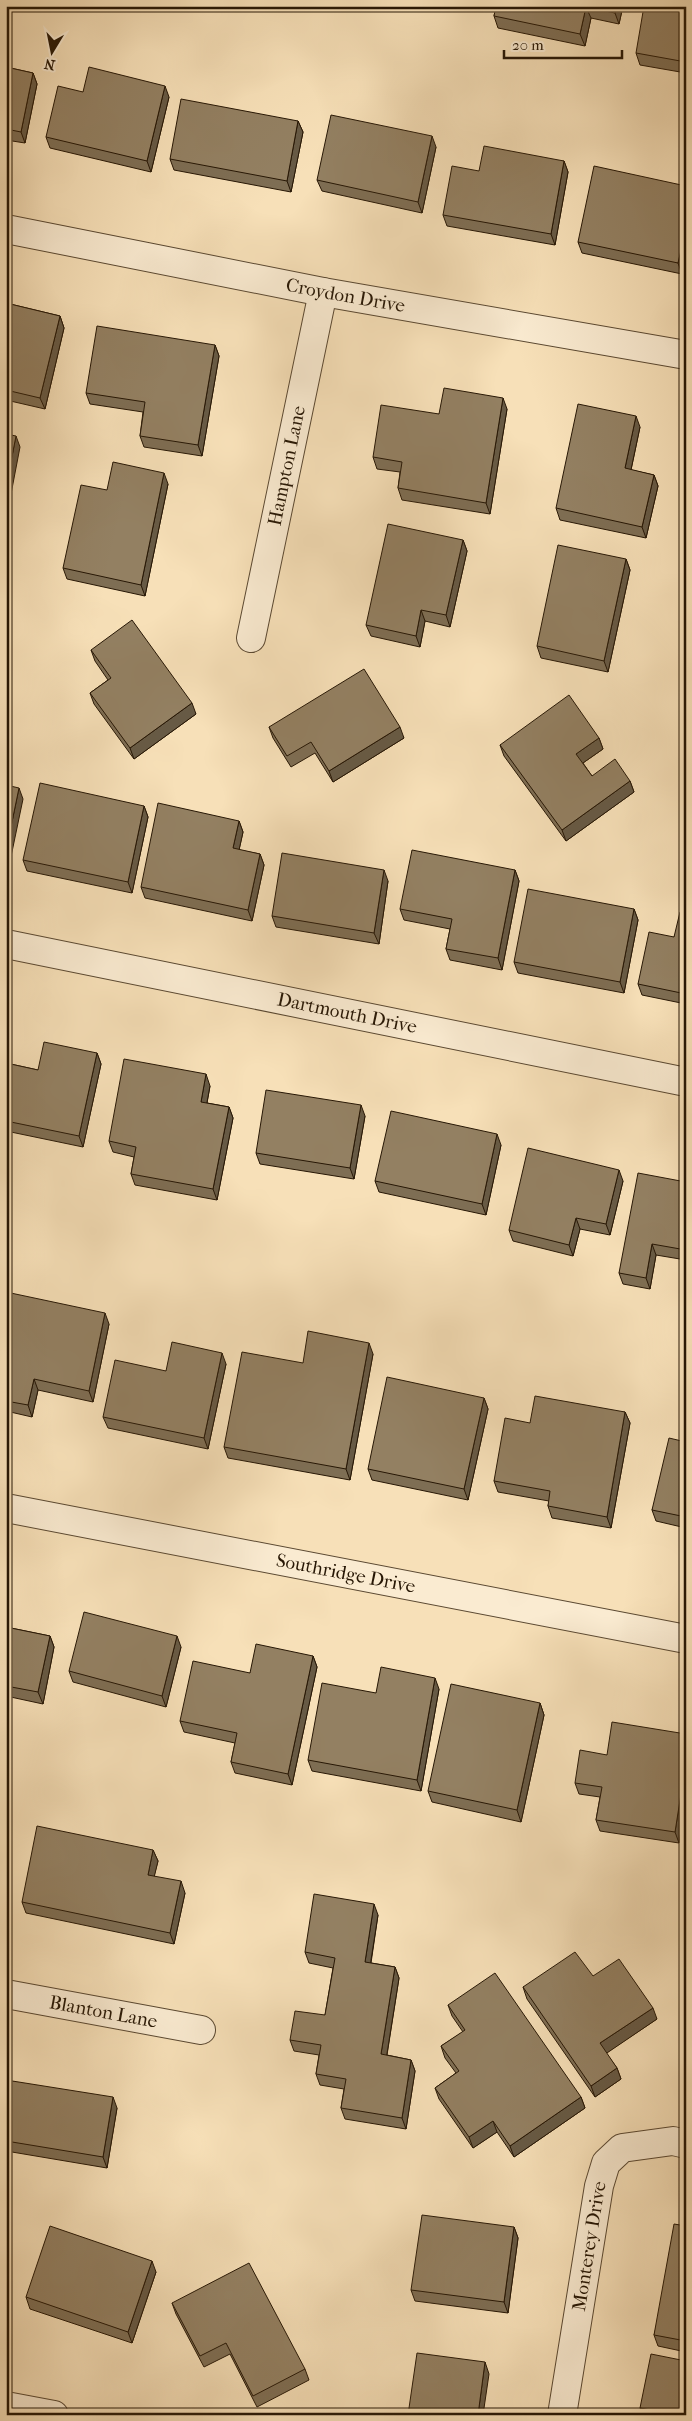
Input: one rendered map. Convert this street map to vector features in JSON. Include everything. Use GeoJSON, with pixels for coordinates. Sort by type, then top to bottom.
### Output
{"type":"FeatureCollection","features":[{"type":"Feature","properties":{"kind":"street","name":"Croydon Drive"},"geometry":{"type":"LineString","coordinates":[[6,229],[323,292],[686,355]]}},
{"type":"Feature","properties":{"kind":"street","name":"Hampton Lane"},"geometry":{"type":"LineString","coordinates":[[252,638],[323,292]]}},
{"type":"Feature","properties":{"kind":"street","name":"Dartmouth Drive"},"geometry":{"type":"LineString","coordinates":[[6,944],[686,1082]]}},
{"type":"Feature","properties":{"kind":"street","name":"Southridge Drive"},"geometry":{"type":"LineString","coordinates":[[6,1508],[686,1640]]}},
{"type":"Feature","properties":{"kind":"street","name":"Blanton Lane"},"geometry":{"type":"LineString","coordinates":[[6,1994],[201,2030]]}},
{"type":"Feature","properties":{"kind":"street","name":"Monterey Drive"},"geometry":{"type":"LineString","coordinates":[[562,2415],[599,2186],[606,2164],[622,2148],[673,2141],[686,2144]]}},
{"type":"Feature","properties":{"kind":"street"},"geometry":{"type":"LineString","coordinates":[[6,2406],[54,2415]]}},
{"type":"Feature","properties":{"kind":"building"},"geometry":{"type":"Polygon","coordinates":[[[496,6],[617,6],[615,13],[586,7],[580,34],[494,16],[496,6]]]}},
{"type":"Feature","properties":{"kind":"building"},"geometry":{"type":"Polygon","coordinates":[[[644,6],[686,6],[686,62],[636,53],[644,6]]]}},
{"type":"Feature","properties":{"kind":"building"},"geometry":{"type":"Polygon","coordinates":[[[6,67],[33,73],[21,132],[6,129],[6,67]]]}},
{"type":"Feature","properties":{"kind":"building"},"geometry":{"type":"Polygon","coordinates":[[[89,67],[165,86],[147,161],[46,137],[58,86],[83,92],[89,67]]]}},
{"type":"Feature","properties":{"kind":"building"},"geometry":{"type":"Polygon","coordinates":[[[181,99],[298,121],[287,181],[170,159],[181,99]]]}},
{"type":"Feature","properties":{"kind":"building"},"geometry":{"type":"Polygon","coordinates":[[[331,115],[432,136],[418,202],[317,180],[331,115]]]}},
{"type":"Feature","properties":{"kind":"building"},"geometry":{"type":"Polygon","coordinates":[[[484,146],[564,161],[551,234],[443,215],[452,166],[479,171],[484,146]]]}},
{"type":"Feature","properties":{"kind":"building"},"geometry":{"type":"Polygon","coordinates":[[[594,166],[686,186],[686,228],[678,263],[578,242],[594,166]]]}},
{"type":"Feature","properties":{"kind":"building"},"geometry":{"type":"Polygon","coordinates":[[[6,303],[60,316],[40,398],[6,390],[6,303]]]}},
{"type":"Feature","properties":{"kind":"building"},"geometry":{"type":"Polygon","coordinates":[[[97,326],[215,345],[198,445],[140,436],[145,402],[86,393],[97,326]]]}},
{"type":"Feature","properties":{"kind":"building"},"geometry":{"type":"Polygon","coordinates":[[[444,388],[503,398],[486,503],[398,488],[402,462],[373,457],[381,405],[439,414],[444,388]]]}},
{"type":"Feature","properties":{"kind":"building"},"geometry":{"type":"Polygon","coordinates":[[[578,404],[636,416],[625,468],[654,475],[642,527],[556,508],[578,404]]]}},
{"type":"Feature","properties":{"kind":"building"},"geometry":{"type":"Polygon","coordinates":[[[6,434],[16,436],[6,487],[6,434]]]}},
{"type":"Feature","properties":{"kind":"building"},"geometry":{"type":"Polygon","coordinates":[[[113,462],[164,473],[141,585],[63,568],[81,485],[107,490],[113,462]]]}},
{"type":"Feature","properties":{"kind":"building"},"geometry":{"type":"Polygon","coordinates":[[[388,524],[463,540],[446,615],[421,610],[416,636],[366,625],[388,524]]]}},
{"type":"Feature","properties":{"kind":"building"},"geometry":{"type":"Polygon","coordinates":[[[558,545],[626,559],[604,661],[537,646],[558,545]]]}},
{"type":"Feature","properties":{"kind":"building"},"geometry":{"type":"Polygon","coordinates":[[[132,620],[192,703],[130,748],[90,693],[111,678],[91,650],[132,620]]]}},
{"type":"Feature","properties":{"kind":"building"},"geometry":{"type":"Polygon","coordinates":[[[364,669],[400,727],[329,771],[311,742],[287,756],[269,727],[364,669]]]}},
{"type":"Feature","properties":{"kind":"building"},"geometry":{"type":"Polygon","coordinates":[[[569,695],[599,738],[576,754],[592,776],[615,759],[630,781],[562,830],[500,745],[569,695]]]}},
{"type":"Feature","properties":{"kind":"building"},"geometry":{"type":"Polygon","coordinates":[[[40,783],[144,806],[128,882],[23,860],[40,783]]]}},
{"type":"Feature","properties":{"kind":"building"},"geometry":{"type":"Polygon","coordinates":[[[6,785],[19,788],[6,851],[6,785]]]}},
{"type":"Feature","properties":{"kind":"building"},"geometry":{"type":"Polygon","coordinates":[[[158,803],[239,821],[233,848],[260,854],[248,910],[141,887],[158,803]]]}},
{"type":"Feature","properties":{"kind":"building"},"geometry":{"type":"Polygon","coordinates":[[[412,850],[515,870],[498,958],[446,949],[452,919],[400,909],[412,850]]]}},
{"type":"Feature","properties":{"kind":"building"},"geometry":{"type":"Polygon","coordinates":[[[282,853],[384,870],[374,933],[272,916],[282,853]]]}},
{"type":"Feature","properties":{"kind":"building"},"geometry":{"type":"Polygon","coordinates":[[[528,889],[634,909],[620,982],[514,962],[528,889]]]}},
{"type":"Feature","properties":{"kind":"building"},"geometry":{"type":"Polygon","coordinates":[[[680,912],[686,913],[686,994],[638,984],[649,932],[674,937],[680,912]]]}},
{"type":"Feature","properties":{"kind":"building"},"geometry":{"type":"Polygon","coordinates":[[[44,1042],[97,1053],[79,1136],[6,1121],[6,1063],[38,1070],[44,1042]]]}},
{"type":"Feature","properties":{"kind":"building"},"geometry":{"type":"Polygon","coordinates":[[[124,1059],[206,1074],[201,1102],[229,1107],[213,1189],[131,1174],[136,1147],[109,1141],[124,1059]]]}},
{"type":"Feature","properties":{"kind":"building"},"geometry":{"type":"Polygon","coordinates":[[[266,1090],[361,1105],[350,1168],[256,1153],[266,1090]]]}},
{"type":"Feature","properties":{"kind":"building"},"geometry":{"type":"Polygon","coordinates":[[[391,1111],[497,1134],[482,1204],[375,1181],[391,1111]]]}},
{"type":"Feature","properties":{"kind":"building"},"geometry":{"type":"Polygon","coordinates":[[[528,1148],[619,1170],[606,1224],[576,1218],[569,1245],[509,1230],[528,1148]]]}},
{"type":"Feature","properties":{"kind":"building"},"geometry":{"type":"Polygon","coordinates":[[[638,1173],[686,1182],[686,1250],[652,1244],[646,1278],[619,1273],[638,1173]]]}},
{"type":"Feature","properties":{"kind":"building"},"geometry":{"type":"Polygon","coordinates":[[[6,1292],[105,1313],[89,1391],[34,1379],[28,1405],[6,1401],[6,1292]]]}},
{"type":"Feature","properties":{"kind":"building"},"geometry":{"type":"Polygon","coordinates":[[[308,1331],[369,1343],[346,1469],[224,1447],[242,1352],[303,1363],[308,1331]]]}},
{"type":"Feature","properties":{"kind":"building"},"geometry":{"type":"Polygon","coordinates":[[[172,1342],[222,1353],[204,1438],[103,1417],[115,1360],[166,1371],[172,1342]]]}},
{"type":"Feature","properties":{"kind":"building"},"geometry":{"type":"Polygon","coordinates":[[[387,1377],[484,1398],[464,1489],[368,1469],[387,1377]]]}},
{"type":"Feature","properties":{"kind":"building"},"geometry":{"type":"Polygon","coordinates":[[[535,1396],[625,1412],[607,1517],[548,1506],[550,1491],[494,1481],[505,1418],[530,1423],[535,1396]]]}},
{"type":"Feature","properties":{"kind":"building"},"geometry":{"type":"Polygon","coordinates":[[[669,1438],[686,1442],[686,1517],[652,1510],[669,1438]]]}},
{"type":"Feature","properties":{"kind":"building"},"geometry":{"type":"Polygon","coordinates":[[[84,1612],[177,1636],[162,1696],[69,1671],[84,1612]]]}},
{"type":"Feature","properties":{"kind":"building"},"geometry":{"type":"Polygon","coordinates":[[[6,1627],[50,1636],[38,1692],[6,1686],[6,1627]]]}},
{"type":"Feature","properties":{"kind":"building"},"geometry":{"type":"Polygon","coordinates":[[[256,1644],[313,1656],[288,1774],[231,1762],[237,1733],[180,1721],[193,1661],[250,1673],[256,1644]]]}},
{"type":"Feature","properties":{"kind":"building"},"geometry":{"type":"Polygon","coordinates":[[[381,1667],[435,1678],[417,1780],[308,1760],[322,1683],[376,1693],[381,1667]]]}},
{"type":"Feature","properties":{"kind":"building"},"geometry":{"type":"Polygon","coordinates":[[[451,1684],[540,1703],[517,1810],[428,1791],[451,1684]]]}},
{"type":"Feature","properties":{"kind":"building"},"geometry":{"type":"Polygon","coordinates":[[[612,1722],[686,1734],[686,1762],[675,1832],[596,1820],[602,1787],[575,1783],[580,1750],[607,1755],[612,1722]]]}},
{"type":"Feature","properties":{"kind":"building"},"geometry":{"type":"Polygon","coordinates":[[[37,1826],[153,1850],[148,1875],[181,1881],[170,1933],[22,1902],[37,1826]]]}},
{"type":"Feature","properties":{"kind":"building"},"geometry":{"type":"Polygon","coordinates":[[[314,1894],[374,1904],[365,1962],[395,1967],[381,2054],[411,2060],[402,2118],[341,2108],[346,2079],[316,2074],[321,2045],[290,2040],[295,2011],[325,2015],[335,1958],[305,1952],[314,1894]]]}},
{"type":"Feature","properties":{"kind":"building"},"geometry":{"type":"Polygon","coordinates":[[[575,1952],[593,1976],[619,1959],[653,2008],[600,2043],[617,2068],[591,2086],[523,1987],[575,1952]]]}},
{"type":"Feature","properties":{"kind":"building"},"geometry":{"type":"Polygon","coordinates":[[[495,1973],[581,2097],[510,2146],[493,2121],[469,2137],[435,2088],[459,2071],[441,2046],[465,2030],[448,2005],[495,1973]]]}},
{"type":"Feature","properties":{"kind":"building"},"geometry":{"type":"Polygon","coordinates":[[[6,2080],[113,2097],[103,2157],[6,2141],[6,2080]]]}},
{"type":"Feature","properties":{"kind":"building"},"geometry":{"type":"Polygon","coordinates":[[[422,2215],[514,2227],[504,2302],[411,2290],[422,2215]]]}},
{"type":"Feature","properties":{"kind":"building"},"geometry":{"type":"Polygon","coordinates":[[[674,2224],[686,2226],[686,2341],[654,2335],[674,2224]]]}},
{"type":"Feature","properties":{"kind":"building"},"geometry":{"type":"Polygon","coordinates":[[[50,2226],[152,2261],[128,2332],[26,2297],[50,2226]]]}},
{"type":"Feature","properties":{"kind":"building"},"geometry":{"type":"Polygon","coordinates":[[[249,2263],[305,2369],[253,2396],[226,2343],[200,2356],[172,2303],[249,2263]]]}},
{"type":"Feature","properties":{"kind":"building"},"geometry":{"type":"Polygon","coordinates":[[[417,2353],[485,2362],[478,2415],[408,2415],[417,2353]]]}},
{"type":"Feature","properties":{"kind":"building"},"geometry":{"type":"Polygon","coordinates":[[[651,2354],[686,2361],[686,2415],[667,2415],[667,2413],[640,2408],[651,2354]]]}}]}
